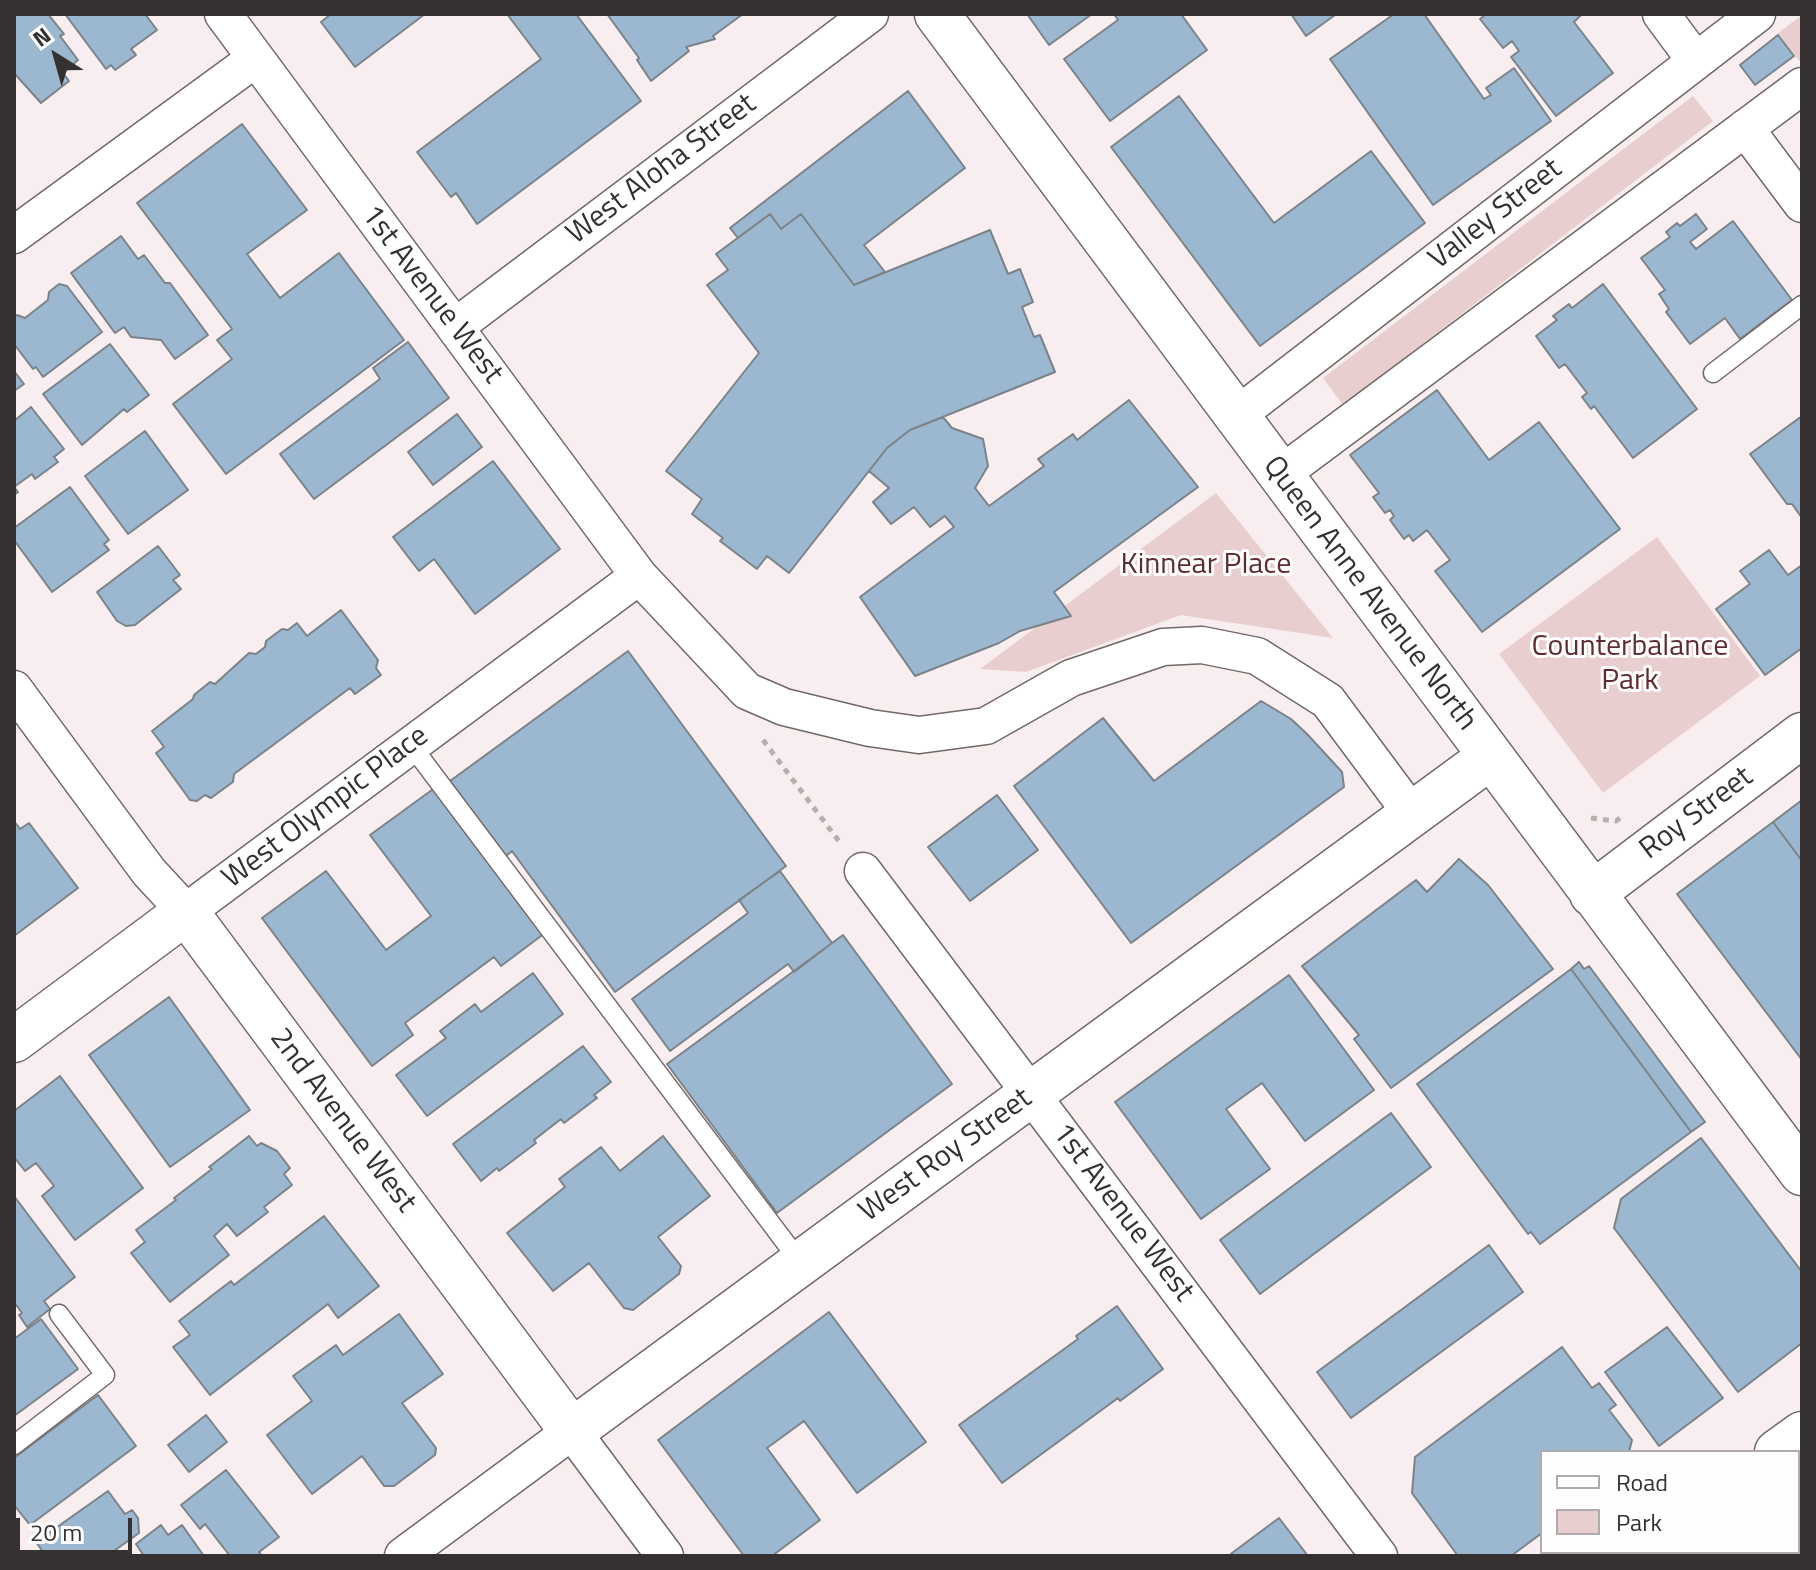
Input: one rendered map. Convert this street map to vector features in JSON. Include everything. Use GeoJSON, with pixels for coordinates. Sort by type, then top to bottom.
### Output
{"type":"FeatureCollection","features":[{"type":"Feature","properties":{"kind":"street","name":"1st Avenue West"},"geometry":{"type":"LineString","coordinates":[[223,14],[639,576],[747,691],[784,707],[870,728],[919,735],[986,726],[1071,678],[1163,647],[1202,645],[1257,656],[1328,701],[1412,814]]}},
{"type":"Feature","properties":{"kind":"street","name":"West Aloha Street"},"geometry":{"type":"LineString","coordinates":[[455,327],[870,14]]}},
{"type":"Feature","properties":{"kind":"street","name":"Queen Anne Avenue North"},"geometry":{"type":"LineString","coordinates":[[937,14],[1802,1173]]}},
{"type":"Feature","properties":{"kind":"street"},"geometry":{"type":"LineString","coordinates":[[1661,14],[1695,60]]}},
{"type":"Feature","properties":{"kind":"street","name":"Valley Street"},"geometry":{"type":"LineString","coordinates":[[1236,416],[1757,14]]}},
{"type":"Feature","properties":{"kind":"street"},"geometry":{"type":"LineString","coordinates":[[14,235],[255,59]]}},
{"type":"Feature","properties":{"kind":"street"},"geometry":{"type":"LineString","coordinates":[[1281,474],[1802,86]]}},
{"type":"Feature","properties":{"kind":"street"},"geometry":{"type":"LineString","coordinates":[[1745,128],[1802,204]]}},
{"type":"Feature","properties":{"kind":"street","name":"West Olympic Place"},"geometry":{"type":"LineString","coordinates":[[14,1040],[639,576]]}},
{"type":"Feature","properties":{"kind":"street","name":"2nd Avenue West"},"geometry":{"type":"LineString","coordinates":[[14,689],[149,872],[186,912],[665,1556]]}},
{"type":"Feature","properties":{"kind":"street","name":"Roy Street"},"geometry":{"type":"LineString","coordinates":[[1592,894],[1802,735]]}},
{"type":"Feature","properties":{"kind":"street","name":"West Roy Street"},"geometry":{"type":"LineString","coordinates":[[403,1556],[1490,757]]}},
{"type":"Feature","properties":{"kind":"street","name":"1st Avenue West"},"geometry":{"type":"LineString","coordinates":[[863,871],[1379,1556]]}},
{"type":"Feature","properties":{"kind":"street"},"geometry":{"type":"LineString","coordinates":[[1780,1450],[1802,1434]]}},
{"type":"Feature","properties":{"kind":"lane"},"geometry":{"type":"LineString","coordinates":[[1713,373],[1802,305]]}},
{"type":"Feature","properties":{"kind":"lane"},"geometry":{"type":"LineString","coordinates":[[411,745],[800,1262]]}},
{"type":"Feature","properties":{"kind":"lane"},"geometry":{"type":"LineString","coordinates":[[14,1445],[105,1375],[59,1314]]}},
{"type":"Feature","properties":{"kind":"path"},"geometry":{"type":"LineString","coordinates":[[763,739],[835,835]]}},
{"type":"Feature","properties":{"kind":"path"},"geometry":{"type":"LineString","coordinates":[[1587,817],[1616,821]]}},
{"type":"Feature","properties":{"kind":"green space"},"geometry":{"type":"Polygon","coordinates":[[[1802,15],[1802,58],[1799,61],[1778,33],[1802,15]]]}},
{"type":"Feature","properties":{"kind":"green space"},"geometry":{"type":"Polygon","coordinates":[[[1693,96],[1713,121],[1343,405],[1323,378],[1693,96]]]}},
{"type":"Feature","properties":{"kind":"green space","name":"Kinnear Place"},"geometry":{"type":"Polygon","coordinates":[[[1216,493],[1333,638],[1181,615],[1026,672],[980,669],[1216,493]]]}},
{"type":"Feature","properties":{"kind":"green space","name":"Counterbalance Park"},"geometry":{"type":"Polygon","coordinates":[[[1657,537],[1760,676],[1603,793],[1499,654],[1657,537]]]}},
{"type":"Feature","properties":{"kind":"building"},"geometry":{"type":"Polygon","coordinates":[[[14,14],[48,14],[64,34],[60,36],[78,60],[63,73],[69,81],[41,103],[14,73],[14,14]]]}},
{"type":"Feature","properties":{"kind":"building"},"geometry":{"type":"Polygon","coordinates":[[[65,14],[145,14],[157,30],[131,49],[136,55],[115,70],[111,65],[106,69],[65,14]]]}},
{"type":"Feature","properties":{"kind":"building"},"geometry":{"type":"Polygon","coordinates":[[[331,14],[425,14],[355,67],[321,22],[331,14]]]}},
{"type":"Feature","properties":{"kind":"building"},"geometry":{"type":"Polygon","coordinates":[[[507,14],[576,14],[641,101],[477,224],[456,193],[451,197],[417,152],[541,59],[507,14]]]}},
{"type":"Feature","properties":{"kind":"building"},"geometry":{"type":"Polygon","coordinates":[[[607,14],[743,14],[713,36],[715,39],[686,47],[689,51],[651,81],[637,60],[639,58],[607,14]]]}},
{"type":"Feature","properties":{"kind":"building"},"geometry":{"type":"Polygon","coordinates":[[[1027,14],[1092,14],[1049,45],[1027,14]]]}},
{"type":"Feature","properties":{"kind":"building"},"geometry":{"type":"Polygon","coordinates":[[[1114,14],[1181,14],[1207,50],[1110,121],[1064,59],[1118,20],[1114,14]]]}},
{"type":"Feature","properties":{"kind":"building"},"geometry":{"type":"Polygon","coordinates":[[[1291,14],[1334,14],[1335,15],[1306,36],[1291,14]]]}},
{"type":"Feature","properties":{"kind":"building"},"geometry":{"type":"Polygon","coordinates":[[[1394,14],[1424,14],[1484,99],[1491,95],[1486,88],[1514,68],[1551,121],[1433,205],[1330,59],[1394,14]]]}},
{"type":"Feature","properties":{"kind":"building"},"geometry":{"type":"Polygon","coordinates":[[[1486,14],[1582,14],[1574,22],[1613,73],[1556,116],[1511,57],[1519,51],[1512,41],[1503,48],[1480,19],[1486,14]]]}},
{"type":"Feature","properties":{"kind":"building"},"geometry":{"type":"Polygon","coordinates":[[[1778,35],[1794,56],[1755,85],[1740,65],[1778,35]]]}},
{"type":"Feature","properties":{"kind":"building"},"geometry":{"type":"Polygon","coordinates":[[[908,91],[965,168],[864,245],[885,272],[854,285],[801,214],[781,229],[770,214],[738,238],[730,228],[908,91]]]}},
{"type":"Feature","properties":{"kind":"building"},"geometry":{"type":"Polygon","coordinates":[[[1179,96],[1274,223],[1371,151],[1425,223],[1260,346],[1111,147],[1179,96]]]}},
{"type":"Feature","properties":{"kind":"building"},"geometry":{"type":"Polygon","coordinates":[[[242,124],[307,210],[247,254],[280,298],[339,253],[404,340],[226,474],[173,404],[232,359],[217,340],[232,329],[137,203],[242,124]]]}},
{"type":"Feature","properties":{"kind":"building"},"geometry":{"type":"Polygon","coordinates":[[[770,214],[781,229],[801,214],[854,285],[990,230],[1008,274],[1020,269],[1033,302],[1022,307],[1034,337],[1040,335],[1055,372],[910,430],[887,448],[789,573],[767,556],[757,569],[720,541],[723,538],[692,514],[702,499],[666,471],[759,353],[707,285],[728,270],[716,254],[770,214]]]}},
{"type":"Feature","properties":{"kind":"building"},"geometry":{"type":"Polygon","coordinates":[[[1696,214],[1707,229],[1690,242],[1696,249],[1733,221],[1792,300],[1740,339],[1725,318],[1690,344],[1666,312],[1669,309],[1659,294],[1665,290],[1641,258],[1670,237],[1666,232],[1677,223],[1680,226],[1696,214]]]}},
{"type":"Feature","properties":{"kind":"building"},"geometry":{"type":"Polygon","coordinates":[[[121,236],[138,259],[144,255],[165,283],[170,283],[208,335],[175,359],[161,340],[131,337],[124,327],[115,333],[71,273],[121,236]]]}},
{"type":"Feature","properties":{"kind":"building"},"geometry":{"type":"Polygon","coordinates":[[[59,284],[67,286],[102,332],[43,377],[14,344],[14,317],[25,318],[48,300],[49,292],[59,284]]]}},
{"type":"Feature","properties":{"kind":"building"},"geometry":{"type":"Polygon","coordinates":[[[1603,284],[1697,409],[1633,458],[1594,406],[1591,409],[1582,397],[1587,393],[1565,364],[1559,368],[1536,336],[1557,320],[1553,316],[1569,304],[1572,308],[1603,284]]]}},
{"type":"Feature","properties":{"kind":"building"},"geometry":{"type":"Polygon","coordinates":[[[408,342],[449,398],[314,499],[280,454],[380,379],[373,368],[408,342]]]}},
{"type":"Feature","properties":{"kind":"building"},"geometry":{"type":"Polygon","coordinates":[[[110,344],[149,395],[127,412],[124,409],[82,445],[43,394],[110,344]]]}},
{"type":"Feature","properties":{"kind":"building"},"geometry":{"type":"Polygon","coordinates":[[[14,371],[24,384],[14,391],[14,371]]]}},
{"type":"Feature","properties":{"kind":"building"},"geometry":{"type":"Polygon","coordinates":[[[1437,390],[1489,460],[1539,422],[1620,529],[1482,632],[1435,571],[1450,560],[1427,530],[1413,541],[1409,535],[1404,539],[1390,520],[1394,516],[1390,510],[1385,513],[1373,497],[1379,493],[1350,455],[1437,390]]]}},
{"type":"Feature","properties":{"kind":"building"},"geometry":{"type":"Polygon","coordinates":[[[1129,400],[1198,487],[1054,592],[1071,616],[1020,631],[999,643],[915,676],[860,597],[954,527],[945,516],[930,527],[914,507],[891,524],[873,502],[889,488],[869,471],[887,448],[910,430],[943,417],[952,428],[983,439],[988,466],[975,488],[989,506],[1044,466],[1038,459],[1073,434],[1077,440],[1129,400]]]}},
{"type":"Feature","properties":{"kind":"building"},"geometry":{"type":"Polygon","coordinates":[[[31,407],[64,449],[54,457],[58,462],[35,479],[32,474],[14,487],[14,421],[31,407]]]}},
{"type":"Feature","properties":{"kind":"building"},"geometry":{"type":"Polygon","coordinates":[[[457,414],[482,447],[433,485],[408,452],[457,414]]]}},
{"type":"Feature","properties":{"kind":"building"},"geometry":{"type":"Polygon","coordinates":[[[1802,416],[1802,518],[1792,504],[1787,504],[1750,454],[1802,416]]]}},
{"type":"Feature","properties":{"kind":"building"},"geometry":{"type":"Polygon","coordinates":[[[145,431],[188,490],[128,534],[85,476],[145,431]]]}},
{"type":"Feature","properties":{"kind":"building"},"geometry":{"type":"Polygon","coordinates":[[[493,461],[560,549],[475,614],[434,559],[419,571],[393,537],[493,461]]]}},
{"type":"Feature","properties":{"kind":"building"},"geometry":{"type":"Polygon","coordinates":[[[70,487],[109,540],[104,544],[109,550],[52,592],[14,540],[14,528],[70,487]]]}},
{"type":"Feature","properties":{"kind":"building"},"geometry":{"type":"Polygon","coordinates":[[[158,546],[180,575],[173,580],[181,589],[135,625],[126,626],[117,621],[97,592],[158,546]]]}},
{"type":"Feature","properties":{"kind":"building"},"geometry":{"type":"Polygon","coordinates":[[[1769,550],[1788,575],[1802,565],[1802,648],[1765,675],[1716,609],[1750,584],[1740,571],[1769,550]]]}},
{"type":"Feature","properties":{"kind":"building"},"geometry":{"type":"Polygon","coordinates":[[[341,610],[378,660],[376,668],[381,675],[355,694],[350,688],[234,774],[233,782],[211,798],[205,795],[197,801],[190,800],[156,753],[164,747],[152,731],[210,682],[215,684],[249,653],[256,654],[265,647],[266,641],[282,629],[288,630],[297,623],[307,636],[341,610]]]}},
{"type":"Feature","properties":{"kind":"building"},"geometry":{"type":"Polygon","coordinates":[[[628,651],[786,866],[615,992],[512,851],[506,856],[450,781],[628,651]]]}},
{"type":"Feature","properties":{"kind":"building"},"geometry":{"type":"Polygon","coordinates":[[[1261,701],[1291,719],[1307,734],[1342,772],[1344,787],[1131,943],[1014,786],[1103,718],[1154,781],[1261,701]]]}},
{"type":"Feature","properties":{"kind":"building"},"geometry":{"type":"Polygon","coordinates":[[[436,787],[545,933],[501,966],[494,957],[405,1023],[413,1035],[372,1066],[262,918],[326,871],[386,950],[431,916],[370,835],[436,787]]]}},
{"type":"Feature","properties":{"kind":"building"},"geometry":{"type":"Polygon","coordinates":[[[997,795],[1038,850],[970,901],[928,847],[997,795]]]}},
{"type":"Feature","properties":{"kind":"building"},"geometry":{"type":"Polygon","coordinates":[[[1802,800],[1802,861],[1773,822],[1802,800]]]}},
{"type":"Feature","properties":{"kind":"building"},"geometry":{"type":"Polygon","coordinates":[[[14,821],[20,829],[29,823],[78,888],[14,936],[14,821]]]}},
{"type":"Feature","properties":{"kind":"building"},"geometry":{"type":"Polygon","coordinates":[[[1773,822],[1802,861],[1802,1060],[1677,894],[1773,822]]]}},
{"type":"Feature","properties":{"kind":"building"},"geometry":{"type":"Polygon","coordinates":[[[1459,859],[1488,885],[1553,969],[1391,1088],[1354,1039],[1359,1035],[1302,966],[1416,880],[1427,892],[1459,859]]]}},
{"type":"Feature","properties":{"kind":"building"},"geometry":{"type":"Polygon","coordinates":[[[780,871],[832,943],[794,972],[788,964],[670,1051],[632,999],[748,913],[739,900],[780,871]]]}},
{"type":"Feature","properties":{"kind":"building"},"geometry":{"type":"Polygon","coordinates":[[[843,935],[952,1084],[777,1213],[667,1064],[843,935]]]}},
{"type":"Feature","properties":{"kind":"building"},"geometry":{"type":"Polygon","coordinates":[[[1579,962],[1584,969],[1589,966],[1705,1122],[1691,1132],[1571,969],[1579,962]]]}},
{"type":"Feature","properties":{"kind":"building"},"geometry":{"type":"Polygon","coordinates":[[[1571,969],[1691,1132],[1540,1244],[1531,1232],[1528,1234],[1417,1084],[1571,969]]]}},
{"type":"Feature","properties":{"kind":"building"},"geometry":{"type":"Polygon","coordinates":[[[533,973],[563,1014],[427,1116],[396,1075],[446,1038],[440,1031],[475,1004],[481,1012],[533,973]]]}},
{"type":"Feature","properties":{"kind":"building"},"geometry":{"type":"Polygon","coordinates":[[[1289,975],[1374,1090],[1305,1141],[1262,1083],[1226,1109],[1270,1169],[1201,1219],[1115,1102],[1289,975]]]}},
{"type":"Feature","properties":{"kind":"building"},"geometry":{"type":"Polygon","coordinates":[[[169,997],[250,1110],[170,1167],[89,1055],[169,997]]]}},
{"type":"Feature","properties":{"kind":"building"},"geometry":{"type":"Polygon","coordinates":[[[583,1046],[611,1082],[594,1095],[597,1098],[564,1123],[561,1119],[534,1140],[536,1143],[481,1181],[453,1144],[583,1046]]]}},
{"type":"Feature","properties":{"kind":"building"},"geometry":{"type":"Polygon","coordinates":[[[60,1076],[143,1188],[75,1240],[42,1196],[54,1186],[36,1163],[25,1171],[14,1157],[14,1111],[60,1076]]]}},
{"type":"Feature","properties":{"kind":"building"},"geometry":{"type":"Polygon","coordinates":[[[1391,1113],[1431,1167],[1260,1294],[1220,1240],[1391,1113]]]}},
{"type":"Feature","properties":{"kind":"building"},"geometry":{"type":"Polygon","coordinates":[[[249,1136],[257,1146],[261,1143],[277,1151],[290,1168],[284,1174],[292,1185],[264,1207],[268,1212],[237,1236],[227,1224],[214,1236],[229,1255],[170,1302],[131,1253],[145,1242],[136,1230],[176,1200],[174,1198],[212,1169],[209,1167],[249,1136]]]}},
{"type":"Feature","properties":{"kind":"building"},"geometry":{"type":"Polygon","coordinates":[[[663,1136],[710,1196],[658,1237],[681,1266],[679,1274],[633,1310],[624,1308],[589,1263],[553,1291],[507,1233],[565,1187],[559,1179],[601,1147],[620,1171],[663,1136]]]}},
{"type":"Feature","properties":{"kind":"building"},"geometry":{"type":"Polygon","coordinates":[[[1701,1138],[1802,1272],[1802,1343],[1738,1392],[1614,1228],[1621,1199],[1701,1138]]]}},
{"type":"Feature","properties":{"kind":"building"},"geometry":{"type":"Polygon","coordinates":[[[14,1196],[75,1277],[44,1301],[50,1309],[27,1327],[14,1302],[14,1196]]]}},
{"type":"Feature","properties":{"kind":"building"},"geometry":{"type":"Polygon","coordinates":[[[324,1216],[379,1286],[338,1318],[328,1304],[210,1395],[173,1347],[190,1335],[179,1321],[231,1281],[234,1285],[324,1216]]]}},
{"type":"Feature","properties":{"kind":"building"},"geometry":{"type":"Polygon","coordinates":[[[1489,1245],[1523,1292],[1351,1418],[1317,1372],[1489,1245]]]}},
{"type":"Feature","properties":{"kind":"building"},"geometry":{"type":"Polygon","coordinates":[[[1117,1306],[1163,1369],[1002,1483],[959,1425],[1078,1339],[1076,1336],[1117,1306]]]}},
{"type":"Feature","properties":{"kind":"building"},"geometry":{"type":"Polygon","coordinates":[[[829,1312],[926,1442],[857,1493],[804,1421],[767,1448],[820,1520],[772,1556],[744,1556],[658,1440],[829,1312]]]}},
{"type":"Feature","properties":{"kind":"building"},"geometry":{"type":"Polygon","coordinates":[[[399,1314],[443,1374],[402,1403],[436,1448],[435,1455],[394,1486],[384,1486],[362,1456],[312,1494],[267,1435],[312,1401],[293,1376],[336,1345],[343,1355],[399,1314]]]}},
{"type":"Feature","properties":{"kind":"building"},"geometry":{"type":"Polygon","coordinates":[[[41,1319],[78,1369],[14,1416],[14,1339],[41,1319]]]}},
{"type":"Feature","properties":{"kind":"building"},"geometry":{"type":"Polygon","coordinates":[[[1667,1327],[1723,1398],[1659,1446],[1605,1372],[1667,1327]]]}},
{"type":"Feature","properties":{"kind":"building"},"geometry":{"type":"Polygon","coordinates":[[[1562,1347],[1592,1388],[1599,1383],[1616,1405],[1609,1410],[1632,1440],[1630,1450],[1540,1450],[1540,1534],[1511,1556],[1458,1556],[1412,1493],[1415,1457],[1562,1347]]]}},
{"type":"Feature","properties":{"kind":"building"},"geometry":{"type":"Polygon","coordinates":[[[98,1395],[136,1446],[30,1525],[14,1505],[14,1458],[98,1395]]]}},
{"type":"Feature","properties":{"kind":"building"},"geometry":{"type":"Polygon","coordinates":[[[206,1415],[227,1442],[189,1472],[168,1445],[206,1415]]]}},
{"type":"Feature","properties":{"kind":"building"},"geometry":{"type":"Polygon","coordinates":[[[226,1470],[279,1537],[259,1552],[262,1556],[230,1556],[205,1524],[200,1529],[181,1505],[226,1470]]]}},
{"type":"Feature","properties":{"kind":"building"},"geometry":{"type":"Polygon","coordinates":[[[108,1491],[125,1514],[132,1510],[138,1518],[139,1533],[107,1556],[46,1556],[36,1542],[108,1491]]]}},
{"type":"Feature","properties":{"kind":"building"},"geometry":{"type":"Polygon","coordinates":[[[1279,1518],[1308,1556],[1229,1556],[1232,1553],[1279,1518]]]}},
{"type":"Feature","properties":{"kind":"building"},"geometry":{"type":"Polygon","coordinates":[[[1802,1518],[1802,1556],[1755,1556],[1800,1554],[1802,1518]]]}},
{"type":"Feature","properties":{"kind":"building"},"geometry":{"type":"Polygon","coordinates":[[[161,1525],[168,1535],[182,1525],[204,1556],[144,1556],[136,1544],[161,1525]]]}}]}
